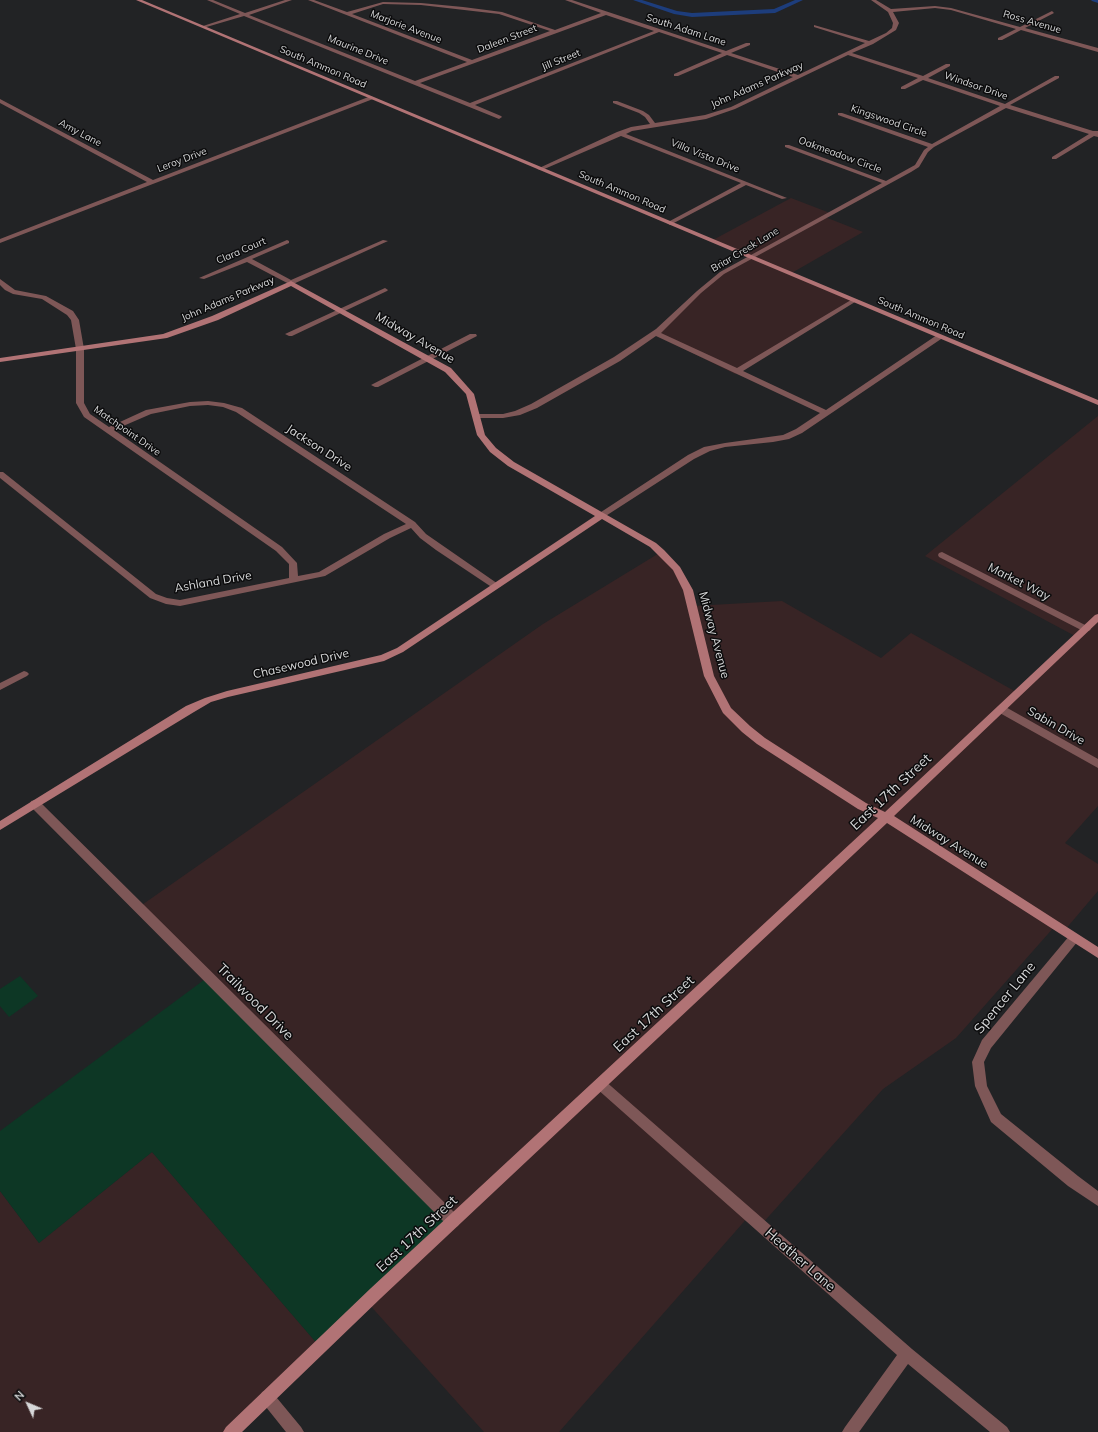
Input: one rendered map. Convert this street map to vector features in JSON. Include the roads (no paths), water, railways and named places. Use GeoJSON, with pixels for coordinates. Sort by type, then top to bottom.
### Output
{"type":"FeatureCollection","features":[{"type":"Feature","properties":{"kind":"main road","name":"South Ammon Road"},"geometry":{"type":"LineString","coordinates":[[138,0],[1098,403]]}},
{"type":"Feature","properties":{"kind":"main road","name":"Midway Avenue"},"geometry":{"type":"LineString","coordinates":[[291,283],[448,370],[470,394],[481,435],[493,450],[511,464],[652,545],[676,569],[688,590],[709,676],[727,710],[746,729],[761,741],[862,806],[886,818],[1098,953]]}},
{"type":"Feature","properties":{"kind":"main road","name":"John Adams Parkway"},"geometry":{"type":"LineString","coordinates":[[0,360],[143,340],[185,329],[215,318],[291,283]]}},
{"type":"Feature","properties":{"kind":"main road","name":"Chasewood Drive"},"geometry":{"type":"LineString","coordinates":[[0,826],[190,709],[227,694],[384,658],[400,650],[601,516]]}},
{"type":"Feature","properties":{"kind":"main road","name":"East 17th Street"},"geometry":{"type":"LineString","coordinates":[[231,1432],[452,1222],[886,818],[1098,618]]}},
{"type":"Feature","properties":{"kind":"street","name":"Maurine Drive"},"geometry":{"type":"LineString","coordinates":[[209,0],[499,117]]}},
{"type":"Feature","properties":{"kind":"street"},"geometry":{"type":"LineString","coordinates":[[205,27],[290,0]]}},
{"type":"Feature","properties":{"kind":"street","name":"Marjorie Avenue"},"geometry":{"type":"LineString","coordinates":[[310,0],[472,62]]}},
{"type":"Feature","properties":{"kind":"street","name":"South Adam Lane"},"geometry":{"type":"LineString","coordinates":[[567,0],[798,77]]}},
{"type":"Feature","properties":{"kind":"street"},"geometry":{"type":"LineString","coordinates":[[873,0],[890,11]]}},
{"type":"Feature","properties":{"kind":"street"},"geometry":{"type":"LineString","coordinates":[[347,14],[374,5],[393,3],[421,4],[486,11],[517,18],[554,31]]}},
{"type":"Feature","properties":{"kind":"street"},"geometry":{"type":"LineString","coordinates":[[951,9],[957,3]]}},
{"type":"Feature","properties":{"kind":"street","name":"Ross Avenue"},"geometry":{"type":"LineString","coordinates":[[890,11],[935,7],[951,9],[1098,50]]}},
{"type":"Feature","properties":{"kind":"street"},"geometry":{"type":"LineString","coordinates":[[479,16],[486,11]]}},
{"type":"Feature","properties":{"kind":"street","name":"John Adams Parkway"},"geometry":{"type":"LineString","coordinates":[[540,169],[620,133],[653,125],[706,118],[733,108],[849,54],[888,34],[894,29],[896,23],[890,11]]}},
{"type":"Feature","properties":{"kind":"street"},"geometry":{"type":"LineString","coordinates":[[1000,39],[1052,12]]}},
{"type":"Feature","properties":{"kind":"street","name":"Daleen Street"},"geometry":{"type":"LineString","coordinates":[[416,83],[604,13]]}},
{"type":"Feature","properties":{"kind":"street"},"geometry":{"type":"LineString","coordinates":[[816,26],[871,43]]}},
{"type":"Feature","properties":{"kind":"street","name":"Jill Street"},"geometry":{"type":"LineString","coordinates":[[470,105],[658,31]]}},
{"type":"Feature","properties":{"kind":"street"},"geometry":{"type":"LineString","coordinates":[[676,75],[748,44]]}},
{"type":"Feature","properties":{"kind":"street","name":"Windsor Drive"},"geometry":{"type":"LineString","coordinates":[[849,54],[1005,106],[1097,133]]}},
{"type":"Feature","properties":{"kind":"street"},"geometry":{"type":"LineString","coordinates":[[903,88],[948,66]]}},
{"type":"Feature","properties":{"kind":"street","name":"Briar Creek Lane"},"geometry":{"type":"LineString","coordinates":[[476,416],[503,416],[517,413],[534,406],[635,348],[656,333],[699,292],[722,273],[917,166],[926,150],[932,146],[1057,77]]}},
{"type":"Feature","properties":{"kind":"street","name":"Leroy Drive"},"geometry":{"type":"LineString","coordinates":[[0,241],[371,98]]}},
{"type":"Feature","properties":{"kind":"street","name":"Amy Lane"},"geometry":{"type":"LineString","coordinates":[[0,101],[152,182]]}},
{"type":"Feature","properties":{"kind":"street"},"geometry":{"type":"LineString","coordinates":[[615,102],[641,112],[653,125]]}},
{"type":"Feature","properties":{"kind":"street","name":"Kingswood Circle"},"geometry":{"type":"LineString","coordinates":[[840,114],[932,146]]}},
{"type":"Feature","properties":{"kind":"street","name":"Villa Vista Drive"},"geometry":{"type":"LineString","coordinates":[[620,133],[784,198]]}},
{"type":"Feature","properties":{"kind":"street"},"geometry":{"type":"LineString","coordinates":[[1054,158],[1097,133]]}},
{"type":"Feature","properties":{"kind":"street","name":"Oakmeadow Circle"},"geometry":{"type":"LineString","coordinates":[[787,146],[886,183]]}},
{"type":"Feature","properties":{"kind":"street"},"geometry":{"type":"LineString","coordinates":[[670,223],[746,183]]}},
{"type":"Feature","properties":{"kind":"street","name":"John Adams Parkway"},"geometry":{"type":"LineString","coordinates":[[291,283],[385,241]]}},
{"type":"Feature","properties":{"kind":"street","name":"Clara Court"},"geometry":{"type":"LineString","coordinates":[[202,278],[287,242]]}},
{"type":"Feature","properties":{"kind":"street","name":"Midway Avenue"},"geometry":{"type":"LineString","coordinates":[[247,259],[291,283]]}},
{"type":"Feature","properties":{"kind":"street","name":"Matchpoint Drive"},"geometry":{"type":"LineString","coordinates":[[0,281],[7,289],[13,292],[44,297],[54,302],[70,313],[75,320],[80,349],[80,403],[87,415],[278,549],[293,563],[294,579]]}},
{"type":"Feature","properties":{"kind":"street"},"geometry":{"type":"LineString","coordinates":[[289,334],[385,290]]}},
{"type":"Feature","properties":{"kind":"street"},"geometry":{"type":"LineString","coordinates":[[737,371],[853,301]]}},
{"type":"Feature","properties":{"kind":"street"},"geometry":{"type":"LineString","coordinates":[[656,333],[826,413]]}},
{"type":"Feature","properties":{"kind":"street"},"geometry":{"type":"LineString","coordinates":[[375,385],[473,336]]}},
{"type":"Feature","properties":{"kind":"street"},"geometry":{"type":"LineString","coordinates":[[601,516],[691,457],[702,452],[725,445],[773,440],[786,437],[799,431],[940,337]]}},
{"type":"Feature","properties":{"kind":"street","name":"Jackson Drive"},"geometry":{"type":"LineString","coordinates":[[109,430],[149,412],[190,404],[208,403],[224,405],[239,410],[412,524],[423,536],[439,548],[496,586]]}},
{"type":"Feature","properties":{"kind":"street","name":"Ashland Drive"},"geometry":{"type":"LineString","coordinates":[[2,479],[153,596],[166,601],[180,603],[322,574],[387,536],[412,524]]}},
{"type":"Feature","properties":{"kind":"street","name":"Market Way"},"geometry":{"type":"LineString","coordinates":[[942,555],[1086,629]]}},
{"type":"Feature","properties":{"kind":"street"},"geometry":{"type":"LineString","coordinates":[[0,687],[24,674]]}},
{"type":"Feature","properties":{"kind":"street","name":"Sabin Drive"},"geometry":{"type":"LineString","coordinates":[[1002,709],[1098,764]]}},
{"type":"Feature","properties":{"kind":"street","name":"Trailwood Drive"},"geometry":{"type":"LineString","coordinates":[[36,804],[452,1222]]}},
{"type":"Feature","properties":{"kind":"street","name":"Spencer Lane"},"geometry":{"type":"LineString","coordinates":[[1074,938],[986,1044],[978,1062],[981,1086],[996,1118],[1073,1181],[1098,1199]]}},
{"type":"Feature","properties":{"kind":"street","name":"Heather Lane"},"geometry":{"type":"LineString","coordinates":[[600,1084],[908,1354],[1002,1432]]}},
{"type":"Feature","properties":{"kind":"street"},"geometry":{"type":"LineString","coordinates":[[850,1432],[908,1354]]}},
{"type":"Feature","properties":{"kind":"street"},"geometry":{"type":"LineString","coordinates":[[267,1397],[296,1432]]}},
{"type":"Feature","properties":{"kind":"waterway"},"geometry":{"type":"LineString","coordinates":[[636,0],[676,13],[692,15],[775,11],[800,0]]}},
{"type":"Feature","properties":{"kind":"waterway"},"geometry":{"type":"LineString","coordinates":[[1094,0],[1098,1]]}}]}
